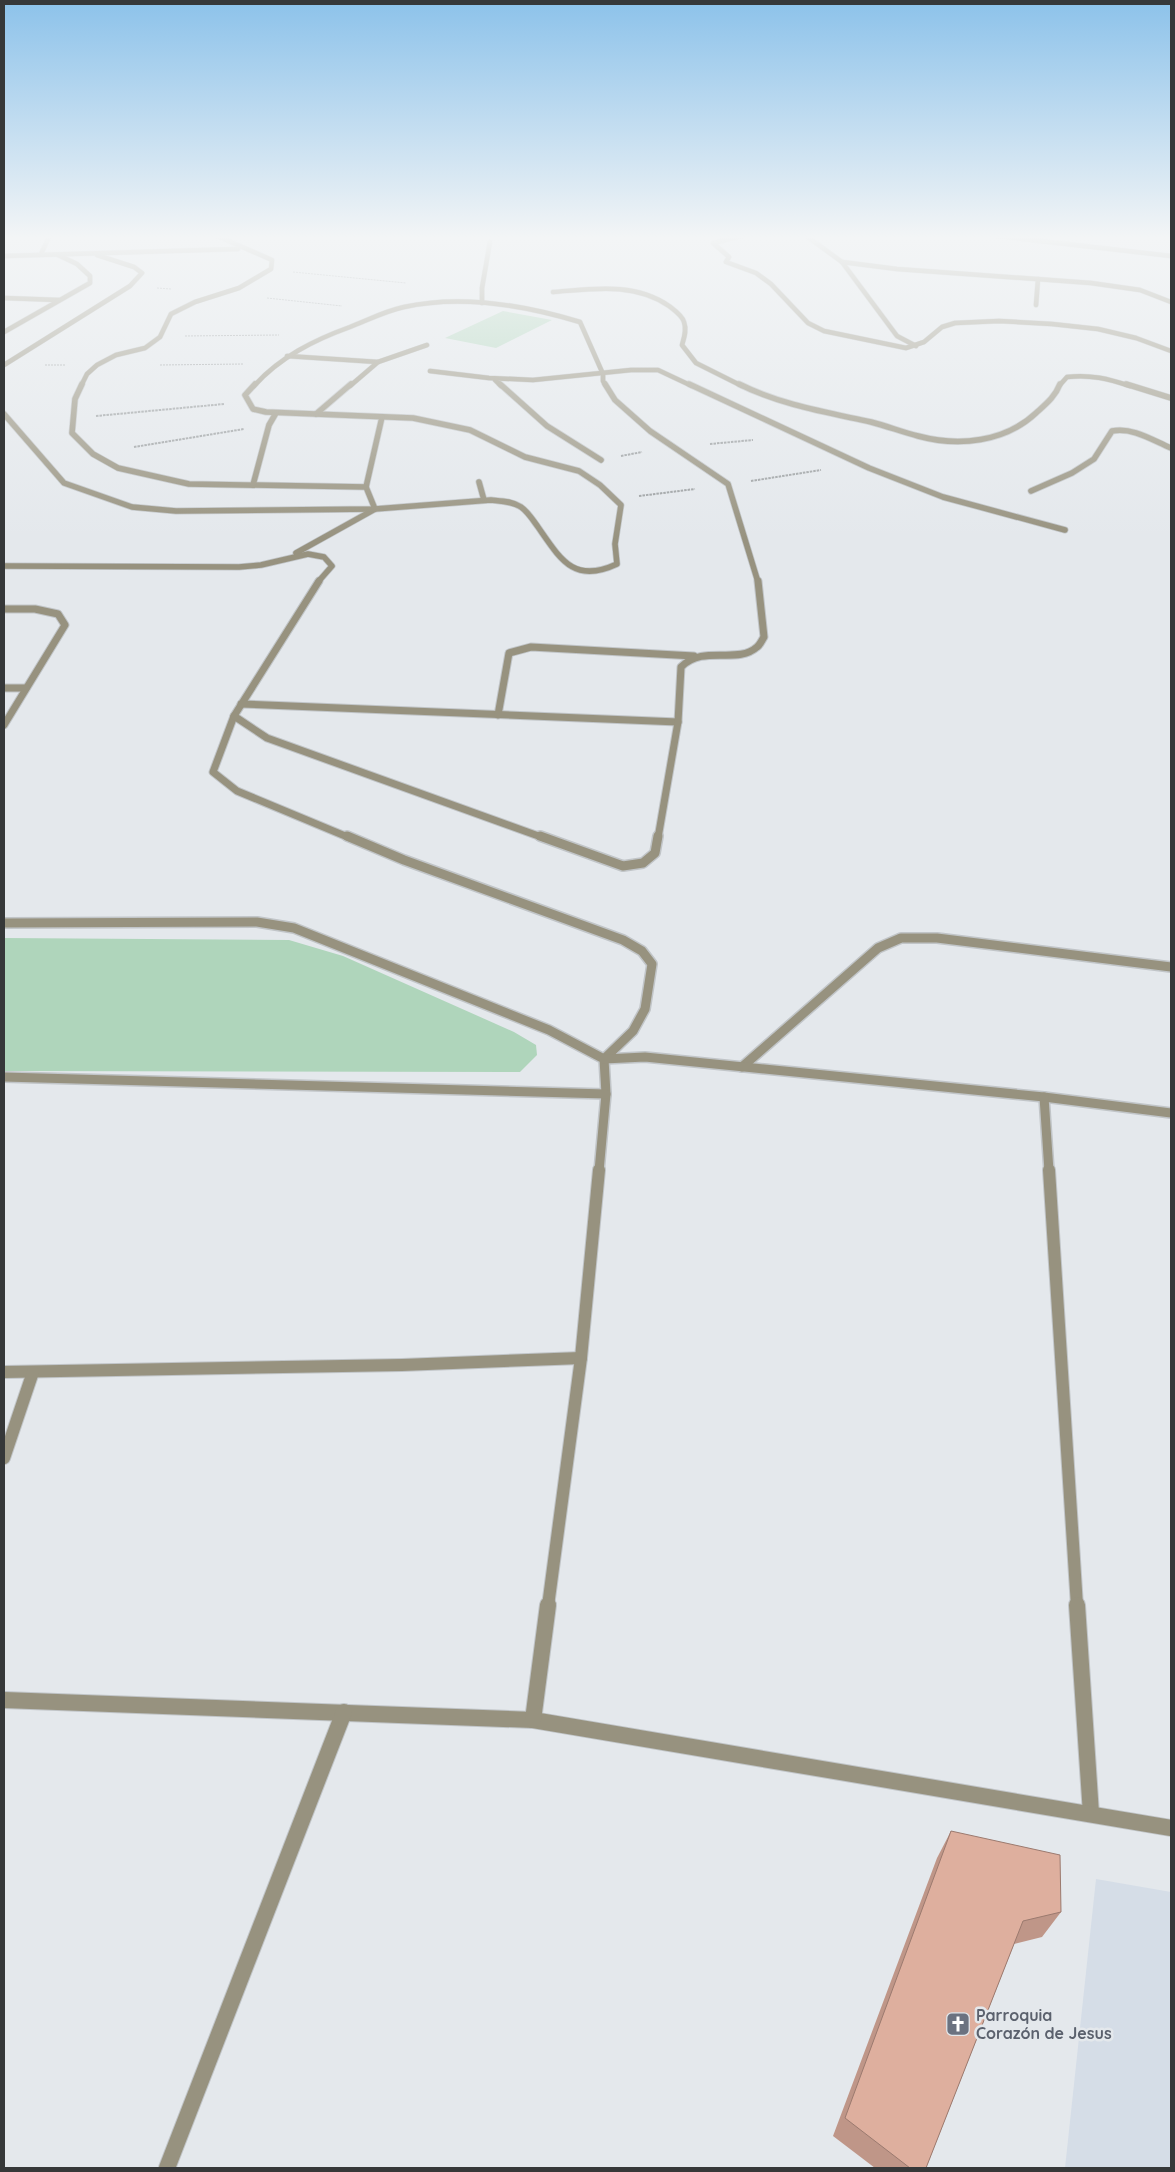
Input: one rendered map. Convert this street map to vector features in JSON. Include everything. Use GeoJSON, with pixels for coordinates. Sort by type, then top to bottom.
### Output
{"type":"FeatureCollection","features":[{"type":"Feature","properties":{"kind":"street"},"geometry":{"type":"LineString","coordinates":[[4,365],[50,336]]}},
{"type":"Feature","properties":{"kind":"street"},"geometry":{"type":"LineString","coordinates":[[160,336],[145,348],[116,356],[97,365],[87,374],[75,399],[72,433],[93,454],[118,468],[189,484],[366,487]]}},
{"type":"Feature","properties":{"kind":"street"},"geometry":{"type":"LineString","coordinates":[[4,414],[64,483],[132,506],[176,511],[375,509],[484,500],[510,501],[523,508],[568,565],[579,572],[593,574],[617,564],[615,544],[621,505],[600,485],[579,471],[525,457],[470,430],[413,418],[276,413],[254,409],[245,395],[259,378],[286,356],[325,336]]}},
{"type":"Feature","properties":{"kind":"street"},"geometry":{"type":"LineString","coordinates":[[498,715],[509,654],[519,649],[531,647],[695,656],[741,653],[756,647],[764,637],[758,582],[728,484],[650,431],[615,400],[603,381],[604,374],[587,336]]}},
{"type":"Feature","properties":{"kind":"street"},"geometry":{"type":"LineString","coordinates":[[684,336],[682,345],[696,363],[766,397],[803,408],[873,423],[920,437],[946,440],[980,440],[996,437],[1028,422],[1055,396],[1061,382],[1067,377],[1081,375],[1102,377],[1171,398]]}},
{"type":"Feature","properties":{"kind":"street"},"geometry":{"type":"LineString","coordinates":[[847,336],[906,348],[916,346],[932,336]]}},
{"type":"Feature","properties":{"kind":"street"},"geometry":{"type":"LineString","coordinates":[[898,336],[916,346]]}},
{"type":"Feature","properties":{"kind":"street"},"geometry":{"type":"LineString","coordinates":[[1132,336],[1171,351]]}},
{"type":"Feature","properties":{"kind":"street"},"geometry":{"type":"LineString","coordinates":[[286,356],[378,362],[427,345]]}},
{"type":"Feature","properties":{"kind":"street"},"geometry":{"type":"LineString","coordinates":[[316,414],[358,381],[378,362]]}},
{"type":"Feature","properties":{"kind":"street"},"geometry":{"type":"LineString","coordinates":[[430,371],[495,380],[547,379],[640,369],[658,370],[869,468],[943,497],[1065,530]]}},
{"type":"Feature","properties":{"kind":"street"},"geometry":{"type":"LineString","coordinates":[[495,380],[547,426],[601,460]]}},
{"type":"Feature","properties":{"kind":"street"},"geometry":{"type":"LineString","coordinates":[[253,484],[269,425],[276,413]]}},
{"type":"Feature","properties":{"kind":"street"},"geometry":{"type":"LineString","coordinates":[[375,509],[366,487],[382,417]]}},
{"type":"Feature","properties":{"kind":"street"},"geometry":{"type":"LineString","coordinates":[[1031,491],[1066,475],[1094,459],[1103,450],[1108,433],[1112,431],[1119,429],[1131,432],[1171,448]]}},
{"type":"Feature","properties":{"kind":"street"},"geometry":{"type":"LineString","coordinates":[[479,482],[484,500]]}},
{"type":"Feature","properties":{"kind":"street"},"geometry":{"type":"LineString","coordinates":[[288,557],[375,509]]}},
{"type":"Feature","properties":{"kind":"street"},"geometry":{"type":"LineString","coordinates":[[4,566],[239,567],[262,565],[288,557],[308,554],[324,556],[332,566],[315,585],[234,716],[214,772],[237,791],[404,860],[623,940],[642,951],[652,964],[644,1009],[632,1031],[604,1059],[606,1094],[581,1358],[533,1720]]}},
{"type":"Feature","properties":{"kind":"street"},"geometry":{"type":"LineString","coordinates":[[4,609],[35,609],[58,614],[65,625],[4,725]]}},
{"type":"Feature","properties":{"kind":"street"},"geometry":{"type":"LineString","coordinates":[[234,716],[267,738],[623,866],[643,863],[655,853],[678,722],[681,667],[685,661],[695,656]]}},
{"type":"Feature","properties":{"kind":"street"},"geometry":{"type":"LineString","coordinates":[[4,688],[26,688]]}},
{"type":"Feature","properties":{"kind":"street"},"geometry":{"type":"LineString","coordinates":[[241,704],[678,722]]}},
{"type":"Feature","properties":{"kind":"street"},"geometry":{"type":"LineString","coordinates":[[4,923],[257,922],[294,928],[549,1030],[604,1059],[645,1057],[1044,1097],[1171,1113]]}},
{"type":"Feature","properties":{"kind":"street"},"geometry":{"type":"LineString","coordinates":[[742,1067],[878,948],[901,938],[937,938],[1171,967]]}},
{"type":"Feature","properties":{"kind":"street"},"geometry":{"type":"LineString","coordinates":[[4,1077],[606,1094]]}},
{"type":"Feature","properties":{"kind":"street"},"geometry":{"type":"LineString","coordinates":[[1044,1097],[1090,1814]]}},
{"type":"Feature","properties":{"kind":"street"},"geometry":{"type":"LineString","coordinates":[[4,1372],[402,1365],[581,1358]]}},
{"type":"Feature","properties":{"kind":"street"},"geometry":{"type":"LineString","coordinates":[[4,1458],[33,1372]]}},
{"type":"Feature","properties":{"kind":"street"},"geometry":{"type":"LineString","coordinates":[[4,1700],[533,1720],[1171,1828]]}},
{"type":"Feature","properties":{"kind":"street"},"geometry":{"type":"LineString","coordinates":[[167,2168],[344,1712]]}},
{"type":"Feature","properties":{"kind":"path"},"geometry":{"type":"LineString","coordinates":[[73,419],[200,405],[250,402]]}},
{"type":"Feature","properties":{"kind":"path"},"geometry":{"type":"LineString","coordinates":[[93,454],[269,425]]}},
{"type":"Feature","properties":{"kind":"shaded area"},"geometry":{"type":"Polygon","coordinates":[[[1096,1879],[1171,1892],[1171,2168],[1065,2168],[1096,1879]]]}},
{"type":"Feature","properties":{"kind":"green space"},"geometry":{"type":"Polygon","coordinates":[[[449,336],[519,336],[496,348],[445,338],[449,336]]]}},
{"type":"Feature","properties":{"kind":"green space"},"geometry":{"type":"Polygon","coordinates":[[[4,938],[289,940],[343,956],[514,1032],[536,1045],[537,1055],[520,1072],[4,1071],[4,938]]]}},
{"type":"Feature","properties":{"kind":"building"},"geometry":{"type":"Polygon","coordinates":[[[951,1831],[1060,1855],[1061,1912],[1023,1921],[926,2168],[910,2168],[845,2118],[951,1831]]]}},
{"type":"Feature","properties":{"kind":"place","name":"Parroquia Corazón de Jesus"},"geometry":{"type":"Point","coordinates":[958,2024]}}]}
